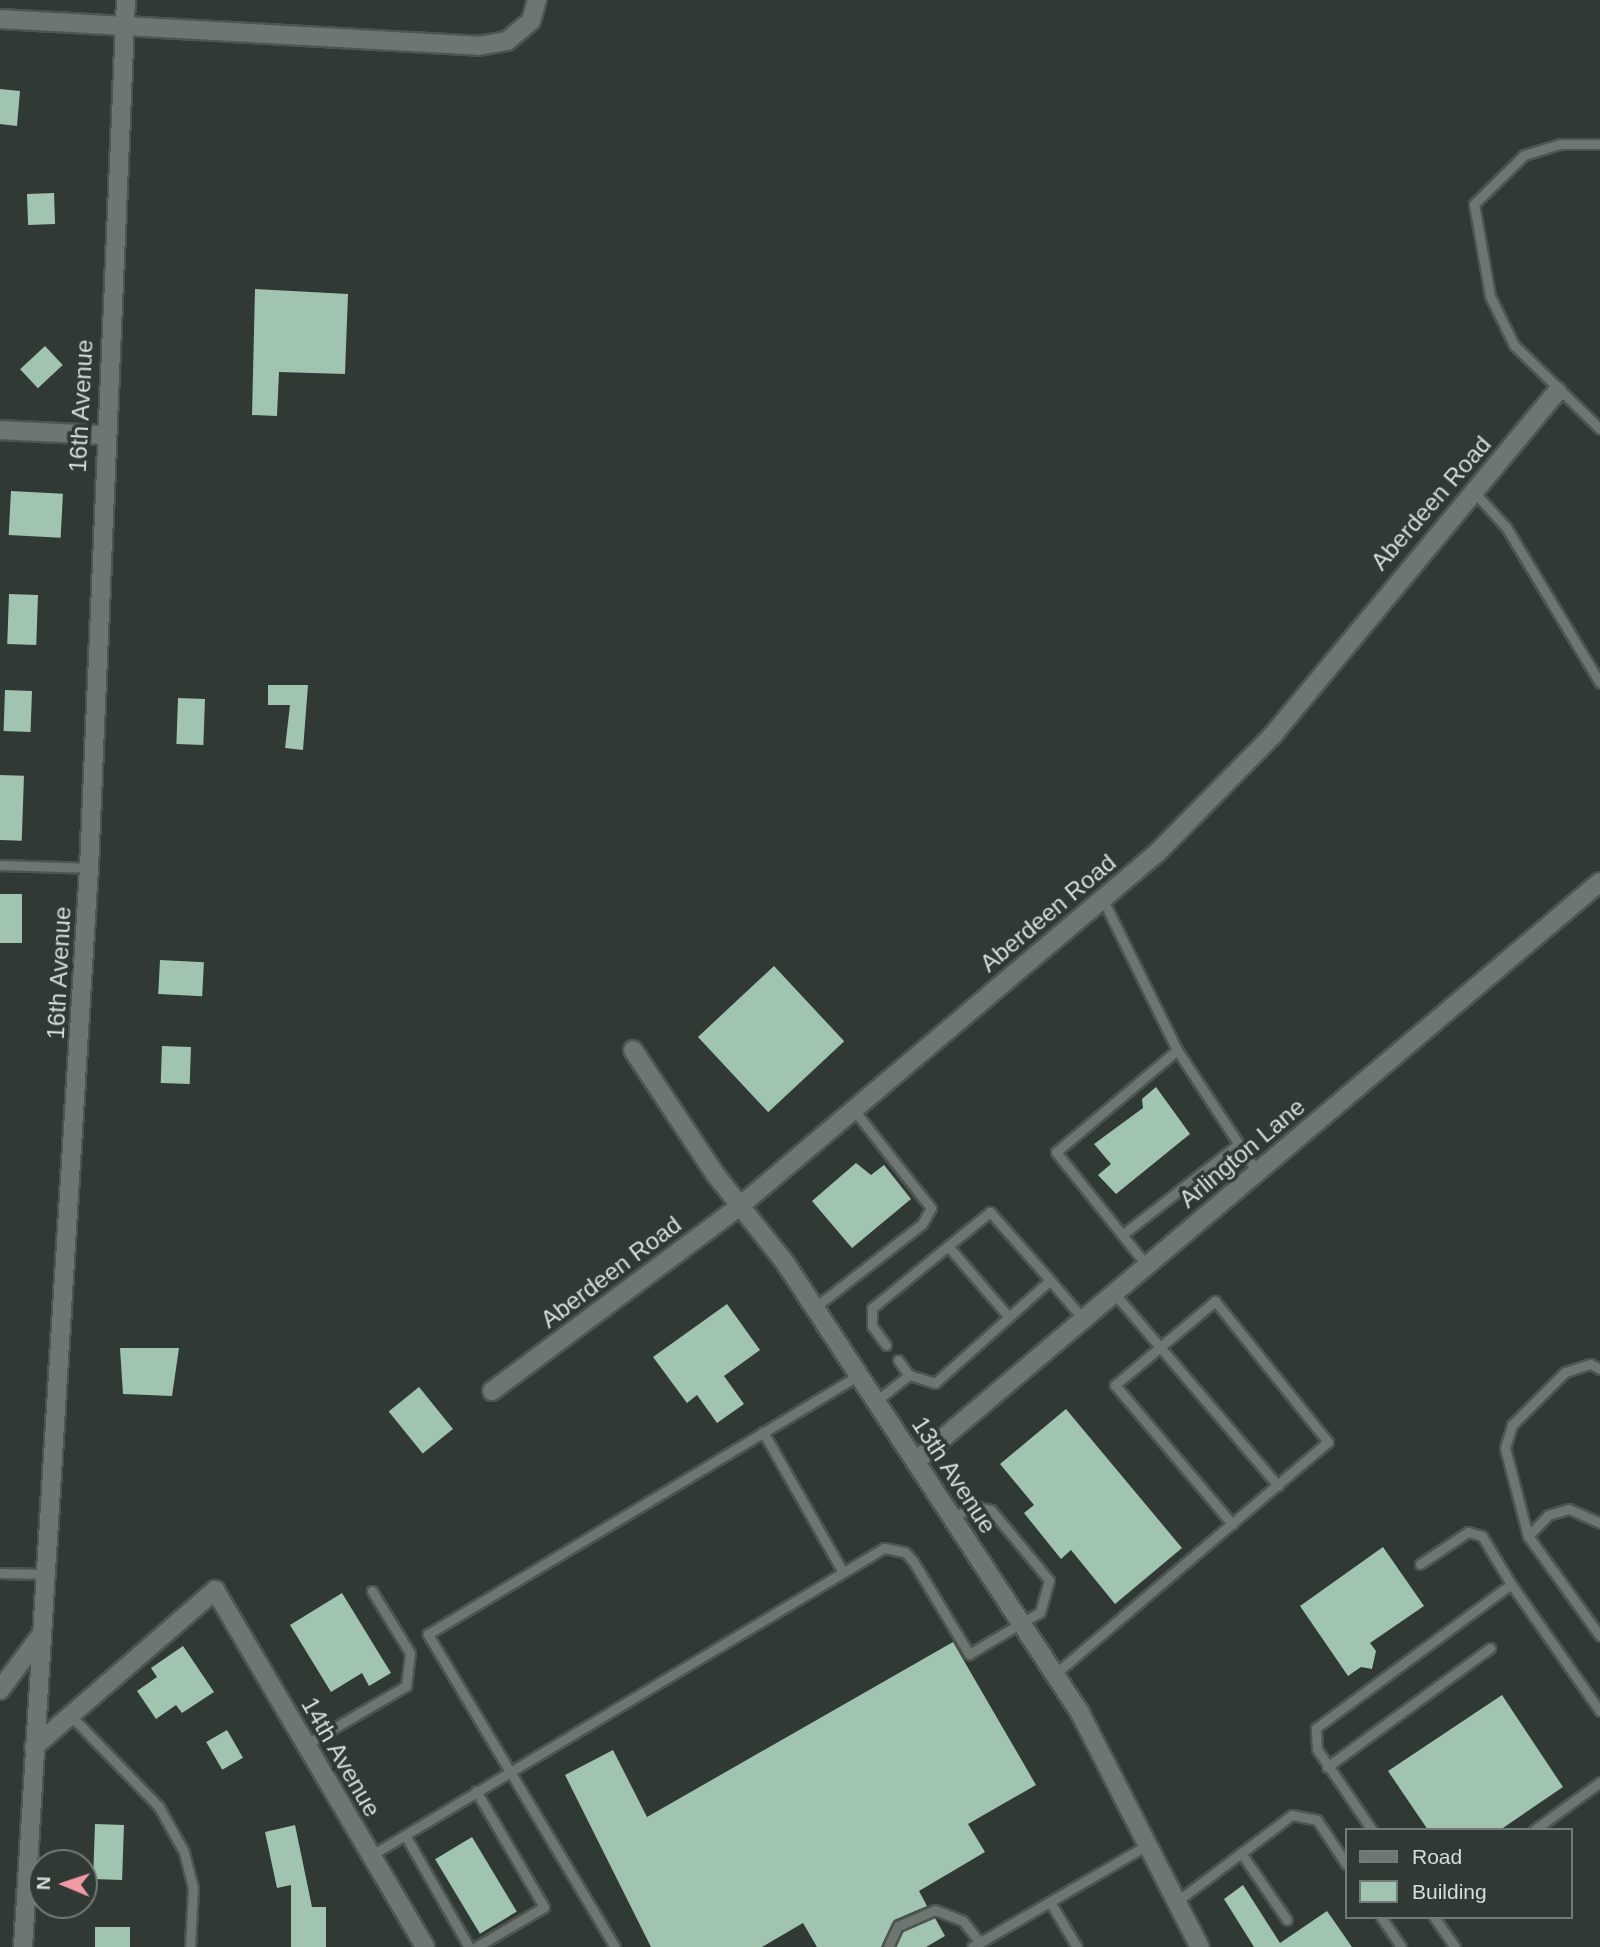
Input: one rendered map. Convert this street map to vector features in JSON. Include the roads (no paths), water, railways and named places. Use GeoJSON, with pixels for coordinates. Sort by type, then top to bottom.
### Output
{"type":"FeatureCollection","features":[{"type":"Feature","properties":{"kind":"street","name":"16th Avenue"},"geometry":{"type":"LineString","coordinates":[[23,1947],[38,1639],[45,1574],[89,868],[103,435],[126,0]]}},
{"type":"Feature","properties":{"kind":"street"},"geometry":{"type":"LineString","coordinates":[[0,19],[478,46],[507,41],[531,21],[537,0]]}},
{"type":"Feature","properties":{"kind":"street","name":"Aberdeen Road"},"geometry":{"type":"LineString","coordinates":[[492,1391],[740,1206],[1103,900],[1272,736],[1557,392]]}},
{"type":"Feature","properties":{"kind":"street"},"geometry":{"type":"LineString","coordinates":[[0,430],[103,435]]}},
{"type":"Feature","properties":{"kind":"street","name":"Arlington Lane"},"geometry":{"type":"LineString","coordinates":[[916,1461],[1600,882]]}},
{"type":"Feature","properties":{"kind":"street","name":"13th Avenue"},"geometry":{"type":"LineString","coordinates":[[633,1050],[814,1308],[1055,1674],[1200,1947]]}},
{"type":"Feature","properties":{"kind":"street","name":"14th Avenue"},"geometry":{"type":"LineString","coordinates":[[70,1715],[215,1590],[425,1947]]}},
{"type":"Feature","properties":{"kind":"street"},"geometry":{"type":"LineString","coordinates":[[0,1690],[38,1639]]}},
{"type":"Feature","properties":{"kind":"street"},"geometry":{"type":"LineString","coordinates":[[34,1747],[70,1715]]}},
{"type":"Feature","properties":{"kind":"lane"},"geometry":{"type":"LineString","coordinates":[[1600,144],[1560,144],[1524,155],[1474,204],[1490,296],[1514,345],[1557,392],[1585,409],[1600,429]]}},
{"type":"Feature","properties":{"kind":"lane"},"geometry":{"type":"LineString","coordinates":[[1473,491],[1506,527],[1600,683]]}},
{"type":"Feature","properties":{"kind":"lane"},"geometry":{"type":"LineString","coordinates":[[0,865],[89,868]]}},
{"type":"Feature","properties":{"kind":"lane"},"geometry":{"type":"LineString","coordinates":[[1103,900],[1177,1050],[1236,1146],[1257,1172]]}},
{"type":"Feature","properties":{"kind":"lane"},"geometry":{"type":"LineString","coordinates":[[1147,1266],[1056,1152],[1177,1050]]}},
{"type":"Feature","properties":{"kind":"lane"},"geometry":{"type":"LineString","coordinates":[[814,1308],[922,1224],[931,1208],[853,1110]]}},
{"type":"Feature","properties":{"kind":"lane"},"geometry":{"type":"LineString","coordinates":[[1122,1235],[1236,1146]]}},
{"type":"Feature","properties":{"kind":"lane"},"geometry":{"type":"LineString","coordinates":[[886,1345],[872,1326],[872,1308],[990,1212],[1084,1320]]}},
{"type":"Feature","properties":{"kind":"lane"},"geometry":{"type":"LineString","coordinates":[[948,1246],[1008,1316]]}},
{"type":"Feature","properties":{"kind":"lane"},"geometry":{"type":"LineString","coordinates":[[898,1360],[909,1375],[935,1383],[1050,1280]]}},
{"type":"Feature","properties":{"kind":"lane"},"geometry":{"type":"LineString","coordinates":[[1114,1293],[1278,1486]]}},
{"type":"Feature","properties":{"kind":"lane"},"geometry":{"type":"LineString","coordinates":[[1055,1674],[1278,1486],[1328,1442],[1215,1301],[1115,1385],[1232,1524]]}},
{"type":"Feature","properties":{"kind":"lane"},"geometry":{"type":"LineString","coordinates":[[1600,1369],[1590,1364],[1565,1372],[1512,1425],[1504,1448],[1528,1536],[1600,1636]]}},
{"type":"Feature","properties":{"kind":"lane"},"geometry":{"type":"LineString","coordinates":[[615,1947],[428,1634],[859,1375]]}},
{"type":"Feature","properties":{"kind":"lane"},"geometry":{"type":"LineString","coordinates":[[876,1401],[909,1375]]}},
{"type":"Feature","properties":{"kind":"lane"},"geometry":{"type":"LineString","coordinates":[[763,1432],[843,1572]]}},
{"type":"Feature","properties":{"kind":"lane"},"geometry":{"type":"LineString","coordinates":[[370,1856],[884,1548],[905,1552],[970,1654],[1023,1625],[1048,1597],[1041,1567],[990,1510],[974,1506],[952,1518]]}},
{"type":"Feature","properties":{"kind":"lane"},"geometry":{"type":"LineString","coordinates":[[1528,1536],[1548,1515],[1569,1509],[1600,1523]]}},
{"type":"Feature","properties":{"kind":"lane"},"geometry":{"type":"LineString","coordinates":[[1420,1564],[1468,1532],[1482,1536],[1511,1584],[1600,1711]]}},
{"type":"Feature","properties":{"kind":"lane"},"geometry":{"type":"LineString","coordinates":[[0,1573],[45,1574]]}},
{"type":"Feature","properties":{"kind":"lane"},"geometry":{"type":"LineString","coordinates":[[1371,1828],[1317,1749],[1316,1728],[1511,1584]]}},
{"type":"Feature","properties":{"kind":"lane"},"geometry":{"type":"LineString","coordinates":[[305,1745],[406,1686],[411,1653],[372,1591]]}},
{"type":"Feature","properties":{"kind":"lane"},"geometry":{"type":"LineString","coordinates":[[1327,1767],[1490,1648]]}},
{"type":"Feature","properties":{"kind":"lane"},"geometry":{"type":"LineString","coordinates":[[70,1715],[159,1807],[184,1852],[193,1888],[190,1947]]}},
{"type":"Feature","properties":{"kind":"lane"},"geometry":{"type":"LineString","coordinates":[[1537,1828],[1600,1782]]}},
{"type":"Feature","properties":{"kind":"lane"},"geometry":{"type":"LineString","coordinates":[[476,1791],[544,1907],[476,1947]]}},
{"type":"Feature","properties":{"kind":"lane"},"geometry":{"type":"LineString","coordinates":[[1176,1902],[1292,1815],[1317,1820],[1344,1861]]}},
{"type":"Feature","properties":{"kind":"lane"},"geometry":{"type":"LineString","coordinates":[[405,1835],[469,1947]]}},
{"type":"Feature","properties":{"kind":"lane"},"geometry":{"type":"LineString","coordinates":[[888,1947],[898,1927],[934,1910],[963,1921],[976,1945],[1147,1845]]}},
{"type":"Feature","properties":{"kind":"lane"},"geometry":{"type":"LineString","coordinates":[[1241,1853],[1287,1920]]}},
{"type":"Feature","properties":{"kind":"lane"},"geometry":{"type":"LineString","coordinates":[[1050,1902],[1077,1947]]}},
{"type":"Feature","properties":{"kind":"lane"},"geometry":{"type":"LineString","coordinates":[[1382,1919],[1401,1947]]}},
{"type":"Feature","properties":{"kind":"lane"},"geometry":{"type":"LineString","coordinates":[[1435,1919],[1455,1947]]}}]}
